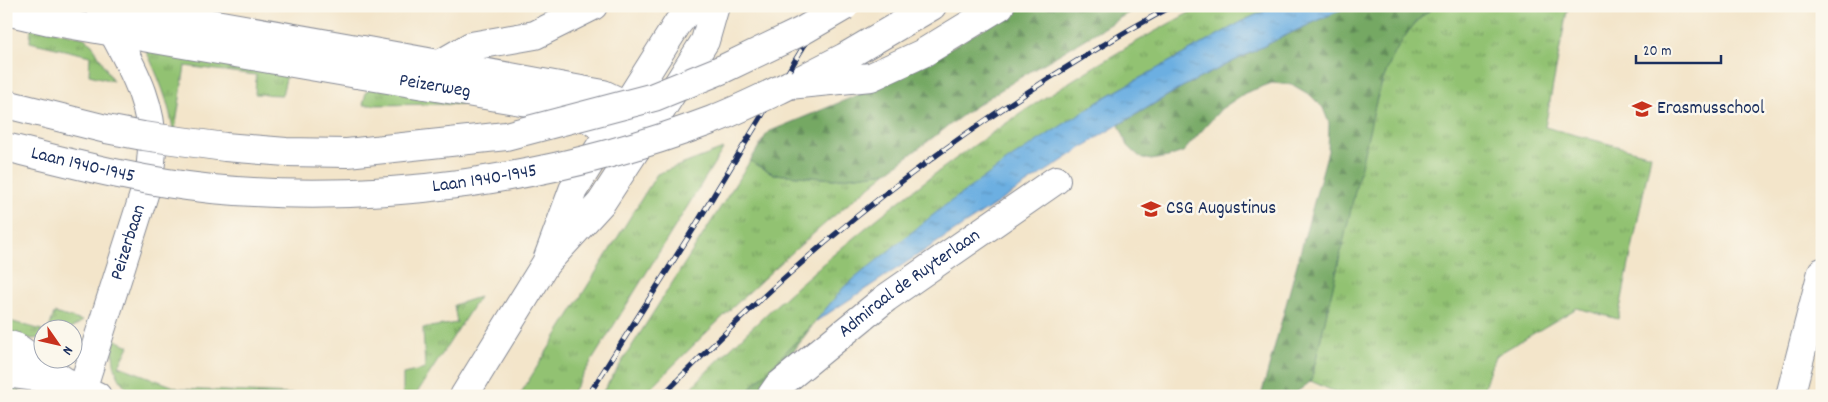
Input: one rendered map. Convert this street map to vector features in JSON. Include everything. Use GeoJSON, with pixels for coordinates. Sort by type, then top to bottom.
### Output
{"type":"FeatureCollection","features":[{"type":"Feature","properties":{"kind":"main road","name":"Peizerbaan"},"geometry":{"type":"LineString","coordinates":[[81,390],[146,188],[151,162],[152,135],[148,108],[140,82],[113,19],[99,6]]}},
{"type":"Feature","properties":{"kind":"main road","name":"Peizerweg"},"geometry":{"type":"LineString","coordinates":[[440,64],[470,46],[535,35],[593,6]]}},
{"type":"Feature","properties":{"kind":"main road"},"geometry":{"type":"LineString","coordinates":[[546,263],[573,190],[678,23],[692,6]]}},
{"type":"Feature","properties":{"kind":"main road"},"geometry":{"type":"LineString","coordinates":[[464,396],[546,263],[601,203],[646,134],[705,41],[714,6]]}},
{"type":"Feature","properties":{"kind":"main road","name":"Laan 1940-1945"},"geometry":{"type":"LineString","coordinates":[[6,104],[106,129],[143,136],[226,147],[286,152],[347,153],[506,136],[654,97],[724,69],[802,31],[845,6]]}},
{"type":"Feature","properties":{"kind":"main road","name":"Laan 1940-1945"},"geometry":{"type":"LineString","coordinates":[[6,147],[98,170],[212,189],[340,194],[466,184],[566,164],[642,144],[712,120],[845,57],[932,6]]}},
{"type":"Feature","properties":{"kind":"main road"},"geometry":{"type":"LineString","coordinates":[[789,85],[870,77],[922,53],[1000,6]]}},
{"type":"Feature","properties":{"kind":"main road"},"geometry":{"type":"LineString","coordinates":[[6,11],[50,21],[113,19],[360,62]]}},
{"type":"Feature","properties":{"kind":"main road","name":"Peizerweg"},"geometry":{"type":"LineString","coordinates":[[360,62],[440,64],[592,92],[614,98],[626,104]]}},
{"type":"Feature","properties":{"kind":"main road","name":"Peizerweg"},"geometry":{"type":"LineString","coordinates":[[360,62],[558,107],[578,113],[610,131]]}},
{"type":"Feature","properties":{"kind":"main road"},"geometry":{"type":"LineString","coordinates":[[626,104],[646,134]]}},
{"type":"Feature","properties":{"kind":"main road"},"geometry":{"type":"LineString","coordinates":[[610,131],[646,134]]}},
{"type":"Feature","properties":{"kind":"main road","name":"Admiraal de Ruyterlaan"},"geometry":{"type":"LineString","coordinates":[[771,396],[778,386],[886,298],[1056,180]]}},
{"type":"Feature","properties":{"kind":"main road"},"geometry":{"type":"LineString","coordinates":[[1792,395],[1822,272]]}},
{"type":"Feature","properties":{"kind":"main road"},"geometry":{"type":"LineString","coordinates":[[6,344],[16,348],[81,390]]}},
{"type":"Feature","properties":{"kind":"main road"},"geometry":{"type":"LineString","coordinates":[[6,373],[81,390]]}},
{"type":"Feature","properties":{"kind":"green space"},"geometry":{"type":"Polygon","coordinates":[[[1023,6],[1140,6],[971,109],[887,172],[834,179],[774,174],[750,161],[768,132],[853,97],[914,69],[1023,6]]]}},
{"type":"Feature","properties":{"kind":"green space"},"geometry":{"type":"Polygon","coordinates":[[[1202,6],[1275,6],[1243,21],[1104,98],[844,287],[815,322],[743,396],[683,396],[800,283],[927,180],[993,132],[1061,87],[1131,45],[1202,6]]]}},
{"type":"Feature","properties":{"kind":"green space"},"geometry":{"type":"Polygon","coordinates":[[[1349,6],[1436,6],[1415,23],[1407,33],[1388,68],[1378,93],[1311,381],[1293,394],[1261,396],[1328,151],[1329,123],[1323,108],[1310,95],[1293,85],[1272,83],[1245,93],[1221,109],[1183,152],[1151,160],[1140,157],[1128,146],[1119,125],[1182,87],[1349,6]]]}},
{"type":"Feature","properties":{"kind":"green space"},"geometry":{"type":"Polygon","coordinates":[[[1436,6],[1568,6],[1545,127],[1651,155],[1618,319],[1577,308],[1495,356],[1481,396],[1344,396],[1311,381],[1369,128],[1391,60],[1410,30],[1436,6]]]}},
{"type":"Feature","properties":{"kind":"green space"},"geometry":{"type":"Polygon","coordinates":[[[31,25],[84,38],[92,44],[113,81],[89,75],[90,56],[30,42],[31,25]]]}},
{"type":"Feature","properties":{"kind":"green space"},"geometry":{"type":"Polygon","coordinates":[[[143,44],[288,70],[282,95],[255,94],[256,75],[185,66],[174,137],[166,101],[143,44]]]}},
{"type":"Feature","properties":{"kind":"green space"},"geometry":{"type":"Polygon","coordinates":[[[373,84],[469,104],[363,105],[366,92],[373,84]]]}},
{"type":"Feature","properties":{"kind":"green space"},"geometry":{"type":"Polygon","coordinates":[[[723,149],[570,396],[519,396],[657,174],[723,149]]]}},
{"type":"Feature","properties":{"kind":"green space"},"geometry":{"type":"Polygon","coordinates":[[[750,161],[774,174],[834,179],[887,172],[762,280],[643,396],[600,396],[750,161]]]}},
{"type":"Feature","properties":{"kind":"green space"},"geometry":{"type":"Polygon","coordinates":[[[479,297],[415,396],[403,396],[403,374],[425,369],[423,328],[457,323],[454,305],[479,297]]]}},
{"type":"Feature","properties":{"kind":"green space"},"geometry":{"type":"Polygon","coordinates":[[[54,313],[79,320],[52,320],[54,313]]]}},
{"type":"Feature","properties":{"kind":"green space"},"geometry":{"type":"Polygon","coordinates":[[[6,320],[32,327],[32,339],[31,339],[6,331],[6,320]]]}},
{"type":"Feature","properties":{"kind":"green space"},"geometry":{"type":"Polygon","coordinates":[[[815,322],[761,396],[743,396],[815,322]]]}},
{"type":"Feature","properties":{"kind":"green space"},"geometry":{"type":"Polygon","coordinates":[[[114,339],[129,346],[119,366],[180,389],[336,396],[137,396],[124,385],[116,371],[113,356],[114,339]]]}},
{"type":"Feature","properties":{"kind":"green space"},"geometry":{"type":"Polygon","coordinates":[[[6,383],[27,396],[10,396],[6,394],[6,383]]]}},
{"type":"Feature","properties":{"kind":"water"},"geometry":{"type":"Polygon","coordinates":[[[1275,6],[1349,6],[1182,87],[1103,134],[815,322],[844,287],[943,207],[1010,159],[1104,98],[1243,21],[1275,6]]]}},
{"type":"Feature","properties":{"kind":"railway"},"geometry":{"type":"LineString","coordinates":[[588,396],[694,228],[828,6]]}},
{"type":"Feature","properties":{"kind":"railway"},"geometry":{"type":"LineString","coordinates":[[662,396],[782,280],[873,203],[1018,98],[1120,35],[1172,6]]}},
{"type":"Feature","properties":{"kind":"place","name":"Erasmusschool"},"geometry":{"type":"Point","coordinates":[1642,109]}},
{"type":"Feature","properties":{"kind":"place","name":"CSG Augustinus"},"geometry":{"type":"Point","coordinates":[1151,209]}}]}
